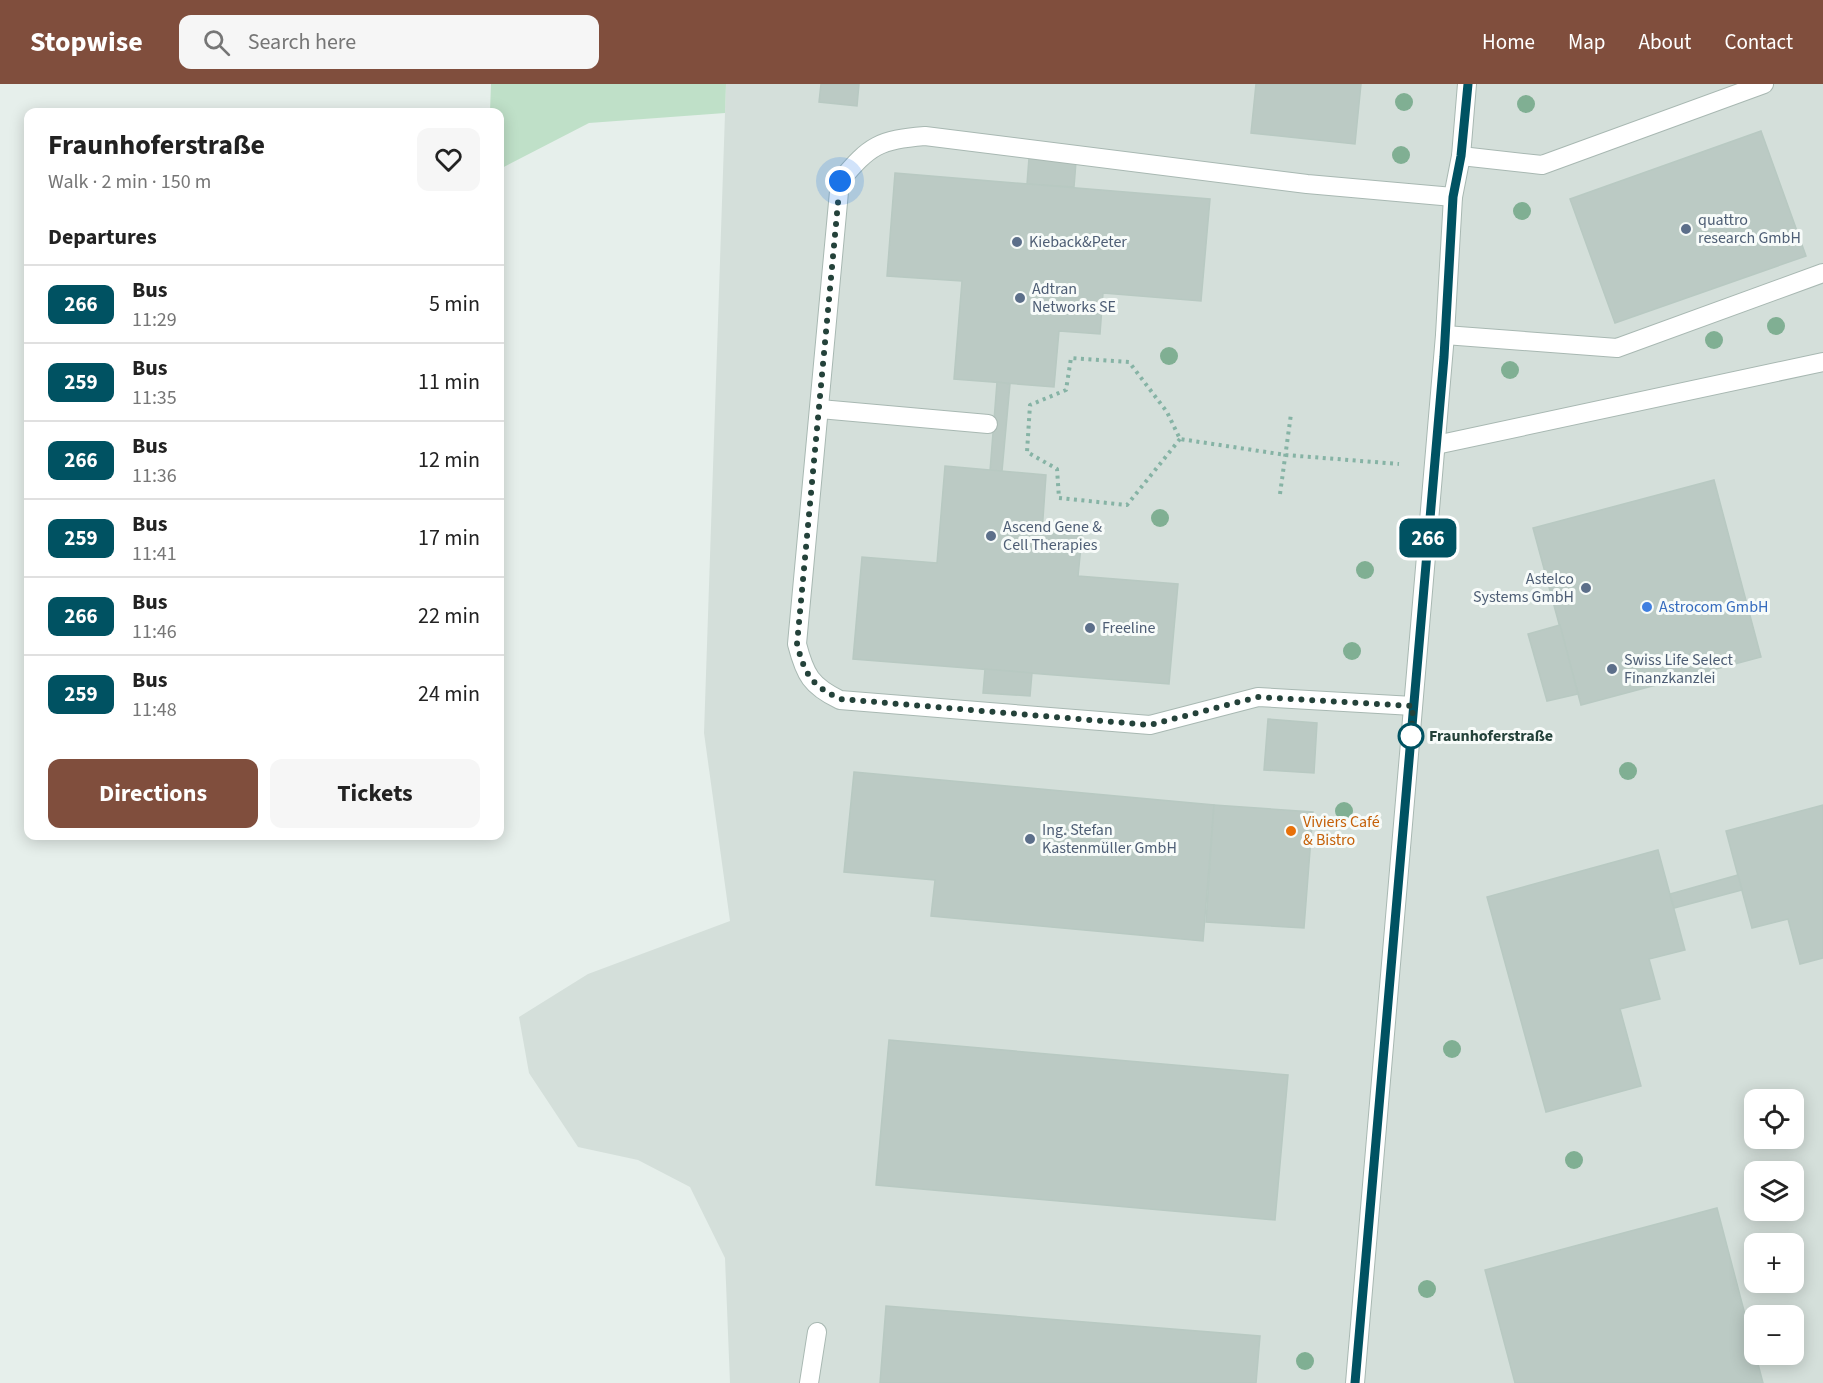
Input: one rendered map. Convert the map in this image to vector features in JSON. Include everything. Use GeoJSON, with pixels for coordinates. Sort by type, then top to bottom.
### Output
{"type":"FeatureCollection","features":[{"type":"Feature","properties":{"kind":"street"},"geometry":{"type":"LineString","coordinates":[[1355,1383],[1436,445],[1453,197],[1461,156],[1467,84]]}},
{"type":"Feature","properties":{"kind":"street"},"geometry":{"type":"LineString","coordinates":[[1461,156],[1542,165],[1764,84]]}},
{"type":"Feature","properties":{"kind":"street"},"geometry":{"type":"LineString","coordinates":[[1413,706],[1258,697],[1150,725],[840,699],[819,690],[804,670],[797,644],[840,181],[860,156],[889,139],[925,136],[1307,184],[1453,197]]}},
{"type":"Feature","properties":{"kind":"street"},"geometry":{"type":"LineString","coordinates":[[1445,335],[1617,348],[1823,273]]}},
{"type":"Feature","properties":{"kind":"street"},"geometry":{"type":"LineString","coordinates":[[1436,445],[1823,362]]}},
{"type":"Feature","properties":{"kind":"street"},"geometry":{"type":"LineString","coordinates":[[820,409],[988,424]]}},
{"type":"Feature","properties":{"kind":"street"},"geometry":{"type":"LineString","coordinates":[[809,1383],[817,1332]]}},
{"type":"Feature","properties":{"kind":"path"},"geometry":{"type":"LineString","coordinates":[[1071,358],[1129,362],[1167,412],[1180,439],[1127,505],[1059,498],[1057,469],[1027,452],[1030,405],[1066,390],[1071,358]]}},
{"type":"Feature","properties":{"kind":"path"},"geometry":{"type":"LineString","coordinates":[[1280,494],[1290,414]]}},
{"type":"Feature","properties":{"kind":"path"},"geometry":{"type":"LineString","coordinates":[[1180,439],[1286,455],[1434,467]]}},
{"type":"Feature","properties":{"kind":"shaded area"},"geometry":{"type":"Polygon","coordinates":[[[726,84],[1823,84],[1823,1383],[730,1383],[725,1258],[690,1187],[638,1160],[578,1147],[529,1073],[519,1017],[588,974],[730,921],[704,733],[726,84]]]}},
{"type":"Feature","properties":{"kind":"green space"},"geometry":{"type":"Polygon","coordinates":[[[491,84],[726,84],[725,113],[589,123],[504,167],[504,108],[490,108],[491,84]]]}},
{"type":"Feature","properties":{"kind":"building"},"geometry":{"type":"Polygon","coordinates":[[[821,84],[859,84],[857,106],[819,102],[821,84]]]}},
{"type":"Feature","properties":{"kind":"building"},"geometry":{"type":"Polygon","coordinates":[[[1256,84],[1361,84],[1355,144],[1251,133],[1256,84]]]}},
{"type":"Feature","properties":{"kind":"building"},"geometry":{"type":"Polygon","coordinates":[[[1761,131],[1806,256],[1615,323],[1570,199],[1761,131]]]}},
{"type":"Feature","properties":{"kind":"building"},"geometry":{"type":"Polygon","coordinates":[[[1029,158],[1076,162],[1074,187],[1027,184],[1029,158]]]}},
{"type":"Feature","properties":{"kind":"building"},"geometry":{"type":"Polygon","coordinates":[[[895,173],[1210,199],[1201,301],[1103,293],[1100,334],[1059,331],[1054,387],[954,379],[962,281],[887,276],[895,173]]]}},
{"type":"Feature","properties":{"kind":"building"},"geometry":{"type":"Polygon","coordinates":[[[997,382],[1010,384],[1002,471],[990,471],[997,382]]]}},
{"type":"Feature","properties":{"kind":"building"},"geometry":{"type":"Polygon","coordinates":[[[945,466],[1046,475],[1042,533],[1082,536],[1078,576],[1178,584],[1169,684],[853,659],[862,557],[937,563],[945,466]]]}},
{"type":"Feature","properties":{"kind":"building"},"geometry":{"type":"Polygon","coordinates":[[[1714,480],[1761,657],[1581,705],[1533,528],[1714,480]]]}},
{"type":"Feature","properties":{"kind":"building"},"geometry":{"type":"Polygon","coordinates":[[[1560,625],[1578,694],[1547,701],[1528,634],[1560,625]]]}},
{"type":"Feature","properties":{"kind":"building"},"geometry":{"type":"Polygon","coordinates":[[[985,669],[1032,673],[1030,696],[983,693],[985,669]]]}},
{"type":"Feature","properties":{"kind":"building"},"geometry":{"type":"Polygon","coordinates":[[[1268,719],[1317,723],[1314,773],[1264,770],[1268,719]]]}},
{"type":"Feature","properties":{"kind":"building","name":"Ing. Stefan Kastenmüller GmbH"},"geometry":{"type":"Polygon","coordinates":[[[854,772],[1214,805],[1203,941],[931,916],[935,880],[844,872],[854,772]]]}},
{"type":"Feature","properties":{"kind":"building"},"geometry":{"type":"Polygon","coordinates":[[[1214,805],[1313,812],[1304,928],[1206,922],[1214,805]]]}},
{"type":"Feature","properties":{"kind":"building"},"geometry":{"type":"Polygon","coordinates":[[[1823,805],[1823,958],[1800,964],[1788,919],[1752,928],[1726,831],[1823,805]]]}},
{"type":"Feature","properties":{"kind":"building"},"geometry":{"type":"Polygon","coordinates":[[[1658,850],[1685,950],[1649,959],[1660,999],[1620,1009],[1641,1086],[1546,1112],[1487,897],[1658,850]]]}},
{"type":"Feature","properties":{"kind":"building"},"geometry":{"type":"Polygon","coordinates":[[[1738,875],[1742,890],[1674,908],[1670,894],[1738,875]]]}},
{"type":"Feature","properties":{"kind":"building"},"geometry":{"type":"Polygon","coordinates":[[[889,1040],[1288,1075],[1275,1220],[876,1185],[889,1040]]]}},
{"type":"Feature","properties":{"kind":"building"},"geometry":{"type":"Polygon","coordinates":[[[1717,1208],[1744,1311],[1744,1365],[1758,1365],[1763,1383],[1515,1383],[1485,1270],[1717,1208]]]}},
{"type":"Feature","properties":{"kind":"building"},"geometry":{"type":"Polygon","coordinates":[[[886,1306],[1260,1336],[1256,1383],[880,1383],[886,1306]]]}},
{"type":"Feature","properties":{"kind":"bus line","name":"266"},"geometry":{"type":"LineString","coordinates":[[1355,1383],[1444,357],[1453,197],[1461,156],[1468,84]]}},
{"type":"Feature","properties":{"kind":"place","name":"quattro research GmbH"},"geometry":{"type":"Point","coordinates":[1686,229]}},
{"type":"Feature","properties":{"kind":"place","name":"Kieback&Peter"},"geometry":{"type":"Point","coordinates":[1017,242]}},
{"type":"Feature","properties":{"kind":"place","name":"Adtran Networks SE"},"geometry":{"type":"Point","coordinates":[1020,298]}},
{"type":"Feature","properties":{"kind":"place","name":"Ascend Gene & Cell Therapies"},"geometry":{"type":"Point","coordinates":[991,536]}},
{"type":"Feature","properties":{"kind":"place","name":"Astelco Systems GmbH"},"geometry":{"type":"Point","coordinates":[1586,588]}},
{"type":"Feature","properties":{"kind":"place","name":"Astrocom GmbH"},"geometry":{"type":"Point","coordinates":[1647,607]}},
{"type":"Feature","properties":{"kind":"place","name":"Freeline"},"geometry":{"type":"Point","coordinates":[1090,628]}},
{"type":"Feature","properties":{"kind":"place","name":"Swiss Life Select Finanzkanzlei"},"geometry":{"type":"Point","coordinates":[1612,669]}},
{"type":"Feature","properties":{"kind":"place","name":"Fraunhoferstraße"},"geometry":{"type":"Point","coordinates":[1411,736]}},
{"type":"Feature","properties":{"kind":"place","name":"Viviers Café & Bistro"},"geometry":{"type":"Point","coordinates":[1291,831]}},
{"type":"Feature","properties":{"kind":"place","name":"Ing. Stefan Kastenmüller GmbH"},"geometry":{"type":"Point","coordinates":[1030,839]}},
{"type":"Feature","properties":{"kind":"route"},"geometry":{"type":"LineString","coordinates":[[840,181],[797,644],[804,670],[819,690],[840,699],[1150,725],[1258,697],[1413,706],[1411,739],[1411,736]]}}]}
